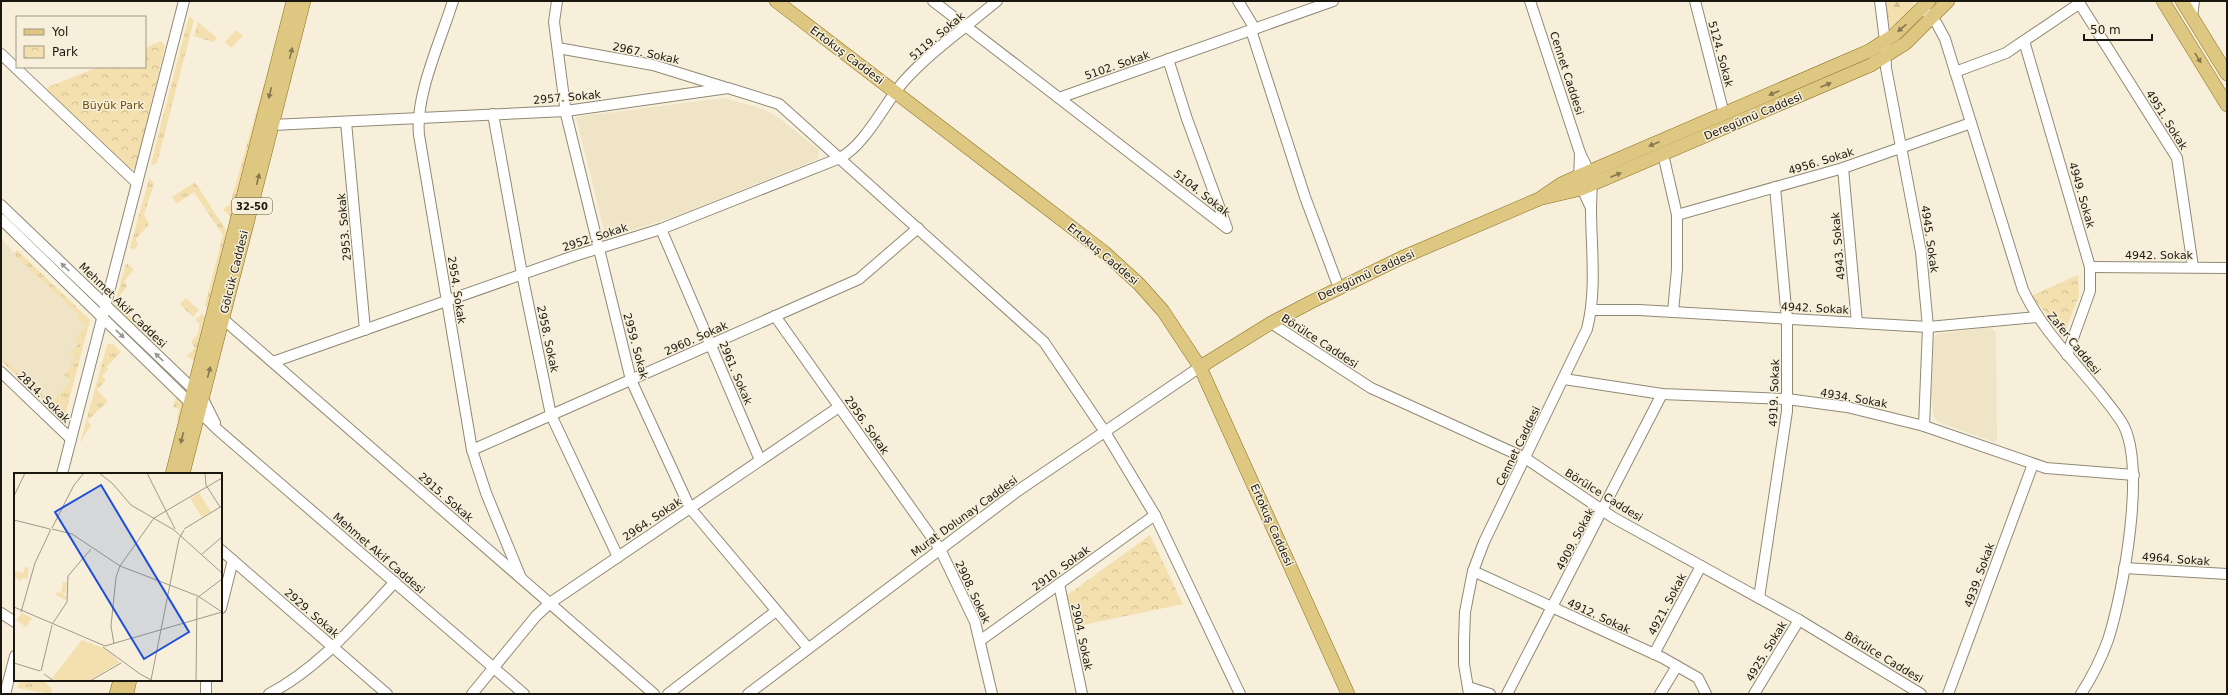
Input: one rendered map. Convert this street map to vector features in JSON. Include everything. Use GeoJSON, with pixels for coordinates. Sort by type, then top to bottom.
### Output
{"type":"FeatureCollection","features":[{"type":"Feature","properties":{"kind":"main road","name":"Gölcük Caddesi"},"geometry":{"type":"LineString","coordinates":[[183,473],[196,400],[293,1]]}},
{"type":"Feature","properties":{"kind":"main road","name":"Gölcük Caddesi"},"geometry":{"type":"LineString","coordinates":[[172,473],[223,318],[304,1]]}},
{"type":"Feature","properties":{"kind":"main road","name":"Ertokuş Caddesi"},"geometry":{"type":"LineString","coordinates":[[776,1],[896,91],[1121,266],[1163,311],[1200,367],[1348,694]]}},
{"type":"Feature","properties":{"kind":"main road","name":"Deregümü Caddesi"},"geometry":{"type":"LineString","coordinates":[[1539,199],[1587,187],[1855,73],[1885,57],[1906,43],[1948,1]]}},
{"type":"Feature","properties":{"kind":"main road"},"geometry":{"type":"LineString","coordinates":[[2163,1],[2227,105]]}},
{"type":"Feature","properties":{"kind":"main road"},"geometry":{"type":"LineString","coordinates":[[2182,1],[2227,74]]}},
{"type":"Feature","properties":{"kind":"main road","name":"Deregümü Caddesi"},"geometry":{"type":"LineString","coordinates":[[1200,367],[1271,323],[1401,258],[1539,199],[1584,173],[1850,60],[1886,41],[1926,4]]}},
{"type":"Feature","properties":{"kind":"main road"},"geometry":{"type":"LineString","coordinates":[[116,694],[120,681]]}},
{"type":"Feature","properties":{"kind":"main road"},"geometry":{"type":"LineString","coordinates":[[126,694],[130,681]]}},
{"type":"Feature","properties":{"kind":"street"},"geometry":{"type":"LineString","coordinates":[[62,473],[184,1]]}},
{"type":"Feature","properties":{"kind":"street","name":"2954. Sokak"},"geometry":{"type":"LineString","coordinates":[[453,1],[423,95],[418,118],[419,135],[472,450],[489,500],[521,578]]}},
{"type":"Feature","properties":{"kind":"street","name":"2959. Sokak"},"geometry":{"type":"LineString","coordinates":[[557,1],[554,17],[566,111],[631,380],[690,508],[808,648]]}},
{"type":"Feature","properties":{"kind":"street"},"geometry":{"type":"LineString","coordinates":[[933,1],[1059,98]]}},
{"type":"Feature","properties":{"kind":"street","name":"5119. Sokak"},"geometry":{"type":"LineString","coordinates":[[896,91],[922,64],[997,1]]}},
{"type":"Feature","properties":{"kind":"street"},"geometry":{"type":"LineString","coordinates":[[1238,1],[1253,30],[1305,198],[1339,288]]}},
{"type":"Feature","properties":{"kind":"street","name":"5102. Sokak"},"geometry":{"type":"LineString","coordinates":[[1059,98],[1333,1]]}},
{"type":"Feature","properties":{"kind":"street","name":"Cennet Caddesi"},"geometry":{"type":"LineString","coordinates":[[1468,691],[1464,664],[1465,612],[1473,571],[1484,542],[1581,343],[1591,310],[1590,208],[1587,187],[1580,153],[1530,1]]}},
{"type":"Feature","properties":{"kind":"street","name":"5124. Sokak"},"geometry":{"type":"LineString","coordinates":[[1694,1],[1724,114]]}},
{"type":"Feature","properties":{"kind":"street","name":"4945. Sokak"},"geometry":{"type":"LineString","coordinates":[[1880,1],[1886,41],[1885,57],[1921,252],[1928,327],[1924,426]]}},
{"type":"Feature","properties":{"kind":"street"},"geometry":{"type":"LineString","coordinates":[[2192,17],[2194,1]]}},
{"type":"Feature","properties":{"kind":"street"},"geometry":{"type":"LineString","coordinates":[[1955,72],[2006,53],[2079,2]]}},
{"type":"Feature","properties":{"kind":"street","name":"4951. Sokak"},"geometry":{"type":"LineString","coordinates":[[2079,2],[2177,158],[2193,267]]}},
{"type":"Feature","properties":{"kind":"street","name":"Zafer Caddesi"},"geometry":{"type":"LineString","coordinates":[[1926,4],[1932,18],[1942,31],[2021,284],[2037,317],[2121,421],[2131,446],[2134,475],[2120,597],[2108,640],[2092,677],[2081,694]]}},
{"type":"Feature","properties":{"kind":"street","name":"4949. Sokak"},"geometry":{"type":"LineString","coordinates":[[2024,41],[2090,267],[2090,291],[2067,355]]}},
{"type":"Feature","properties":{"kind":"street","name":"2967. Sokak"},"geometry":{"type":"LineString","coordinates":[[558,48],[653,65],[728,88]]}},
{"type":"Feature","properties":{"kind":"street"},"geometry":{"type":"LineString","coordinates":[[1,54],[137,184]]}},
{"type":"Feature","properties":{"kind":"street","name":"5104. Sokak"},"geometry":{"type":"LineString","coordinates":[[1059,98],[1227,228],[1187,119],[1168,60]]}},
{"type":"Feature","properties":{"kind":"street","name":"2957. Sokak"},"geometry":{"type":"LineString","coordinates":[[272,125],[566,111],[728,88],[778,104],[1044,342],[1105,432],[1155,515],[1240,694]]}},
{"type":"Feature","properties":{"kind":"street","name":"2952. Sokak"},"geometry":{"type":"LineString","coordinates":[[273,362],[522,274],[661,229],[840,158],[856,145],[896,91]]}},
{"type":"Feature","properties":{"kind":"street","name":"2958. Sokak"},"geometry":{"type":"LineString","coordinates":[[493,114],[522,274],[551,415],[618,557]]}},
{"type":"Feature","properties":{"kind":"street","name":"2953. Sokak"},"geometry":{"type":"LineString","coordinates":[[346,122],[365,330]]}},
{"type":"Feature","properties":{"kind":"street","name":"4956. Sokak"},"geometry":{"type":"LineString","coordinates":[[1677,215],[1843,168],[1971,123]]}},
{"type":"Feature","properties":{"kind":"street"},"geometry":{"type":"LineString","coordinates":[[1663,154],[1677,215],[1677,269],[1673,312]]}},
{"type":"Feature","properties":{"kind":"street","name":"4943. Sokak"},"geometry":{"type":"LineString","coordinates":[[1843,168],[1857,322]]}},
{"type":"Feature","properties":{"kind":"street","name":"4919. Sokak"},"geometry":{"type":"LineString","coordinates":[[1759,598],[1786,425],[1787,319],[1775,187]]}},
{"type":"Feature","properties":{"kind":"street","name":"Mehmet Akif Caddesi"},"geometry":{"type":"LineString","coordinates":[[1,205],[106,306],[196,400],[218,430],[524,694]]}},
{"type":"Feature","properties":{"kind":"street","name":"Mehmet Akif Caddesi"},"geometry":{"type":"LineString","coordinates":[[1,219],[102,317],[196,400]]}},
{"type":"Feature","properties":{"kind":"street","name":"2960. Sokak"},"geometry":{"type":"LineString","coordinates":[[472,450],[859,279],[918,228]]}},
{"type":"Feature","properties":{"kind":"street","name":"2961. Sokak"},"geometry":{"type":"LineString","coordinates":[[661,229],[760,460]]}},
{"type":"Feature","properties":{"kind":"street","name":"4942. Sokak"},"geometry":{"type":"LineString","coordinates":[[2090,267],[2227,268]]}},
{"type":"Feature","properties":{"kind":"street","name":"4942. Sokak"},"geometry":{"type":"LineString","coordinates":[[1591,310],[1673,312],[1928,327],[2037,317]]}},
{"type":"Feature","properties":{"kind":"street","name":"2956. Sokak"},"geometry":{"type":"LineString","coordinates":[[775,316],[940,549]]}},
{"type":"Feature","properties":{"kind":"street","name":"2915. Sokak"},"geometry":{"type":"LineString","coordinates":[[223,318],[654,694]]}},
{"type":"Feature","properties":{"kind":"street","name":"Börülce Caddesi"},"geometry":{"type":"LineString","coordinates":[[1271,323],[1371,388],[1525,458],[1603,511],[1799,620],[1921,694]]}},
{"type":"Feature","properties":{"kind":"street","name":"Murat Dolunay Caddesi"},"geometry":{"type":"LineString","coordinates":[[748,694],[1019,490],[1200,367]]}},
{"type":"Feature","properties":{"kind":"street","name":"2814. Sokak"},"geometry":{"type":"LineString","coordinates":[[1,372],[71,439]]}},
{"type":"Feature","properties":{"kind":"street","name":"4934. Sokak"},"geometry":{"type":"LineString","coordinates":[[1564,379],[1662,394],[1787,399],[1847,407],[1924,426],[2033,464],[2059,470],[2134,475]]}},
{"type":"Feature","properties":{"kind":"street","name":"4909. Sokak"},"geometry":{"type":"LineString","coordinates":[[1507,694],[1603,511],[1662,394]]}},
{"type":"Feature","properties":{"kind":"street","name":"2964. Sokak"},"geometry":{"type":"LineString","coordinates":[[472,694],[536,616],[550,603],[839,407]]}},
{"type":"Feature","properties":{"kind":"street","name":"4939. Sokak"},"geometry":{"type":"LineString","coordinates":[[1948,694],[2033,464]]}},
{"type":"Feature","properties":{"kind":"street","name":"2910. Sokak"},"geometry":{"type":"LineString","coordinates":[[981,640],[1155,515]]}},
{"type":"Feature","properties":{"kind":"street","name":"2908. Sokak"},"geometry":{"type":"LineString","coordinates":[[940,549],[972,615],[981,640],[992,694]]}},
{"type":"Feature","properties":{"kind":"street","name":"2929. Sokak"},"geometry":{"type":"LineString","coordinates":[[222,551],[387,694]]}},
{"type":"Feature","properties":{"kind":"street"},"geometry":{"type":"LineString","coordinates":[[222,604],[232,560]]}},
{"type":"Feature","properties":{"kind":"street","name":"4921. Sokak"},"geometry":{"type":"LineString","coordinates":[[1654,654],[1701,566]]}},
{"type":"Feature","properties":{"kind":"street","name":"4964. Sokak"},"geometry":{"type":"LineString","coordinates":[[2124,568],[2227,574]]}},
{"type":"Feature","properties":{"kind":"street","name":"4912. Sokak"},"geometry":{"type":"LineString","coordinates":[[1473,571],[1677,666],[1698,678],[1706,694]]}},
{"type":"Feature","properties":{"kind":"street"},"geometry":{"type":"LineString","coordinates":[[269,694],[288,683],[333,647],[395,582]]}},
{"type":"Feature","properties":{"kind":"street","name":"2904. Sokak"},"geometry":{"type":"LineString","coordinates":[[1059,584],[1082,694]]}},
{"type":"Feature","properties":{"kind":"street"},"geometry":{"type":"LineString","coordinates":[[668,694],[776,611]]}},
{"type":"Feature","properties":{"kind":"street"},"geometry":{"type":"LineString","coordinates":[[1,614],[14,621]]}},
{"type":"Feature","properties":{"kind":"street","name":"4925. Sokak"},"geometry":{"type":"LineString","coordinates":[[1754,694],[1799,620]]}},
{"type":"Feature","properties":{"kind":"street"},"geometry":{"type":"LineString","coordinates":[[5,694],[14,660]]}},
{"type":"Feature","properties":{"kind":"street"},"geometry":{"type":"LineString","coordinates":[[1660,694],[1677,666]]}},
{"type":"Feature","properties":{"kind":"street"},"geometry":{"type":"LineString","coordinates":[[206,681],[206,694]]}},
{"type":"Feature","properties":{"kind":"street"},"geometry":{"type":"LineString","coordinates":[[1468,691],[1490,694]]}},
{"type":"Feature","properties":{"kind":"shaded area"},"geometry":{"type":"Polygon","coordinates":[[[724,98],[763,109],[779,118],[819,150],[818,159],[674,217],[606,238],[576,117],[724,98]]]}},
{"type":"Feature","properties":{"kind":"shaded area"},"geometry":{"type":"Polygon","coordinates":[[[2,239],[14,253],[17,250],[90,320],[64,420],[1,361],[2,239]]]}},
{"type":"Feature","properties":{"kind":"shaded area"},"geometry":{"type":"Polygon","coordinates":[[[1986,328],[1992,329],[1996,332],[1997,440],[1994,442],[1938,422],[1934,418],[1931,394],[1933,341],[1936,334],[1986,328]]]}},
{"type":"Feature","properties":{"kind":"green space"},"geometry":{"type":"Polygon","coordinates":[[[1885,1],[1912,1],[1915,7],[1897,25],[1890,28],[1885,1]]]}},
{"type":"Feature","properties":{"kind":"green space"},"geometry":{"type":"Polygon","coordinates":[[[189,16],[194,20],[157,163],[153,165],[151,163],[189,16]]]}},
{"type":"Feature","properties":{"kind":"green space"},"geometry":{"type":"Polygon","coordinates":[[[198,22],[217,38],[213,42],[194,36],[198,22]]]}},
{"type":"Feature","properties":{"kind":"green space"},"geometry":{"type":"Polygon","coordinates":[[[236,30],[243,36],[231,48],[225,42],[236,30]]]}},
{"type":"Feature","properties":{"kind":"green space","name":"Büyük Park"},"geometry":{"type":"Polygon","coordinates":[[[161,41],[165,46],[137,164],[134,169],[128,170],[46,91],[48,87],[96,68],[146,68],[146,48],[161,41]]]}},
{"type":"Feature","properties":{"kind":"green space"},"geometry":{"type":"Polygon","coordinates":[[[264,84],[269,85],[233,220],[223,209],[230,204],[264,84]]]}},
{"type":"Feature","properties":{"kind":"green space"},"geometry":{"type":"Polygon","coordinates":[[[149,178],[154,184],[144,215],[149,224],[136,239],[138,244],[134,250],[130,248],[149,178]]]}},
{"type":"Feature","properties":{"kind":"green space"},"geometry":{"type":"Polygon","coordinates":[[[195,182],[229,235],[211,311],[205,305],[223,235],[194,192],[176,204],[172,197],[195,182]]]}},
{"type":"Feature","properties":{"kind":"green space"},"geometry":{"type":"Polygon","coordinates":[[[17,250],[90,320],[69,399],[56,413],[3,362],[5,360],[30,383],[32,381],[40,389],[38,391],[51,403],[71,381],[64,375],[72,365],[70,363],[75,358],[70,353],[79,343],[74,339],[86,326],[79,320],[76,312],[14,254],[17,250]]]}},
{"type":"Feature","properties":{"kind":"green space"},"geometry":{"type":"Polygon","coordinates":[[[126,263],[134,269],[124,282],[127,286],[119,297],[122,301],[118,306],[140,325],[136,329],[114,308],[126,263]]]}},
{"type":"Feature","properties":{"kind":"green space"},"geometry":{"type":"Polygon","coordinates":[[[2078,275],[2079,296],[2064,334],[2031,296],[2078,275]]]}},
{"type":"Feature","properties":{"kind":"green space"},"geometry":{"type":"Polygon","coordinates":[[[186,298],[199,310],[193,317],[180,304],[186,298]]]}},
{"type":"Feature","properties":{"kind":"green space"},"geometry":{"type":"Polygon","coordinates":[[[202,314],[208,319],[197,363],[187,356],[195,348],[191,342],[198,334],[200,324],[195,320],[202,314]]]}},
{"type":"Feature","properties":{"kind":"green space"},"geometry":{"type":"Polygon","coordinates":[[[112,343],[121,352],[107,366],[108,370],[102,376],[106,380],[97,390],[108,401],[87,421],[91,425],[80,443],[107,345],[112,343]]]}},
{"type":"Feature","properties":{"kind":"green space"},"geometry":{"type":"Polygon","coordinates":[[[177,395],[184,402],[179,420],[177,419],[179,409],[173,407],[177,395]]]}},
{"type":"Feature","properties":{"kind":"green space"},"geometry":{"type":"Polygon","coordinates":[[[69,399],[64,420],[56,413],[69,399]]]}},
{"type":"Feature","properties":{"kind":"green space"},"geometry":{"type":"Polygon","coordinates":[[[1150,535],[1183,604],[1078,626],[1071,623],[1066,596],[1150,535]]]}},
{"type":"Feature","properties":{"kind":"green space"},"geometry":{"type":"Polygon","coordinates":[[[20,681],[44,681],[52,689],[51,694],[17,688],[20,681]]]}}]}
